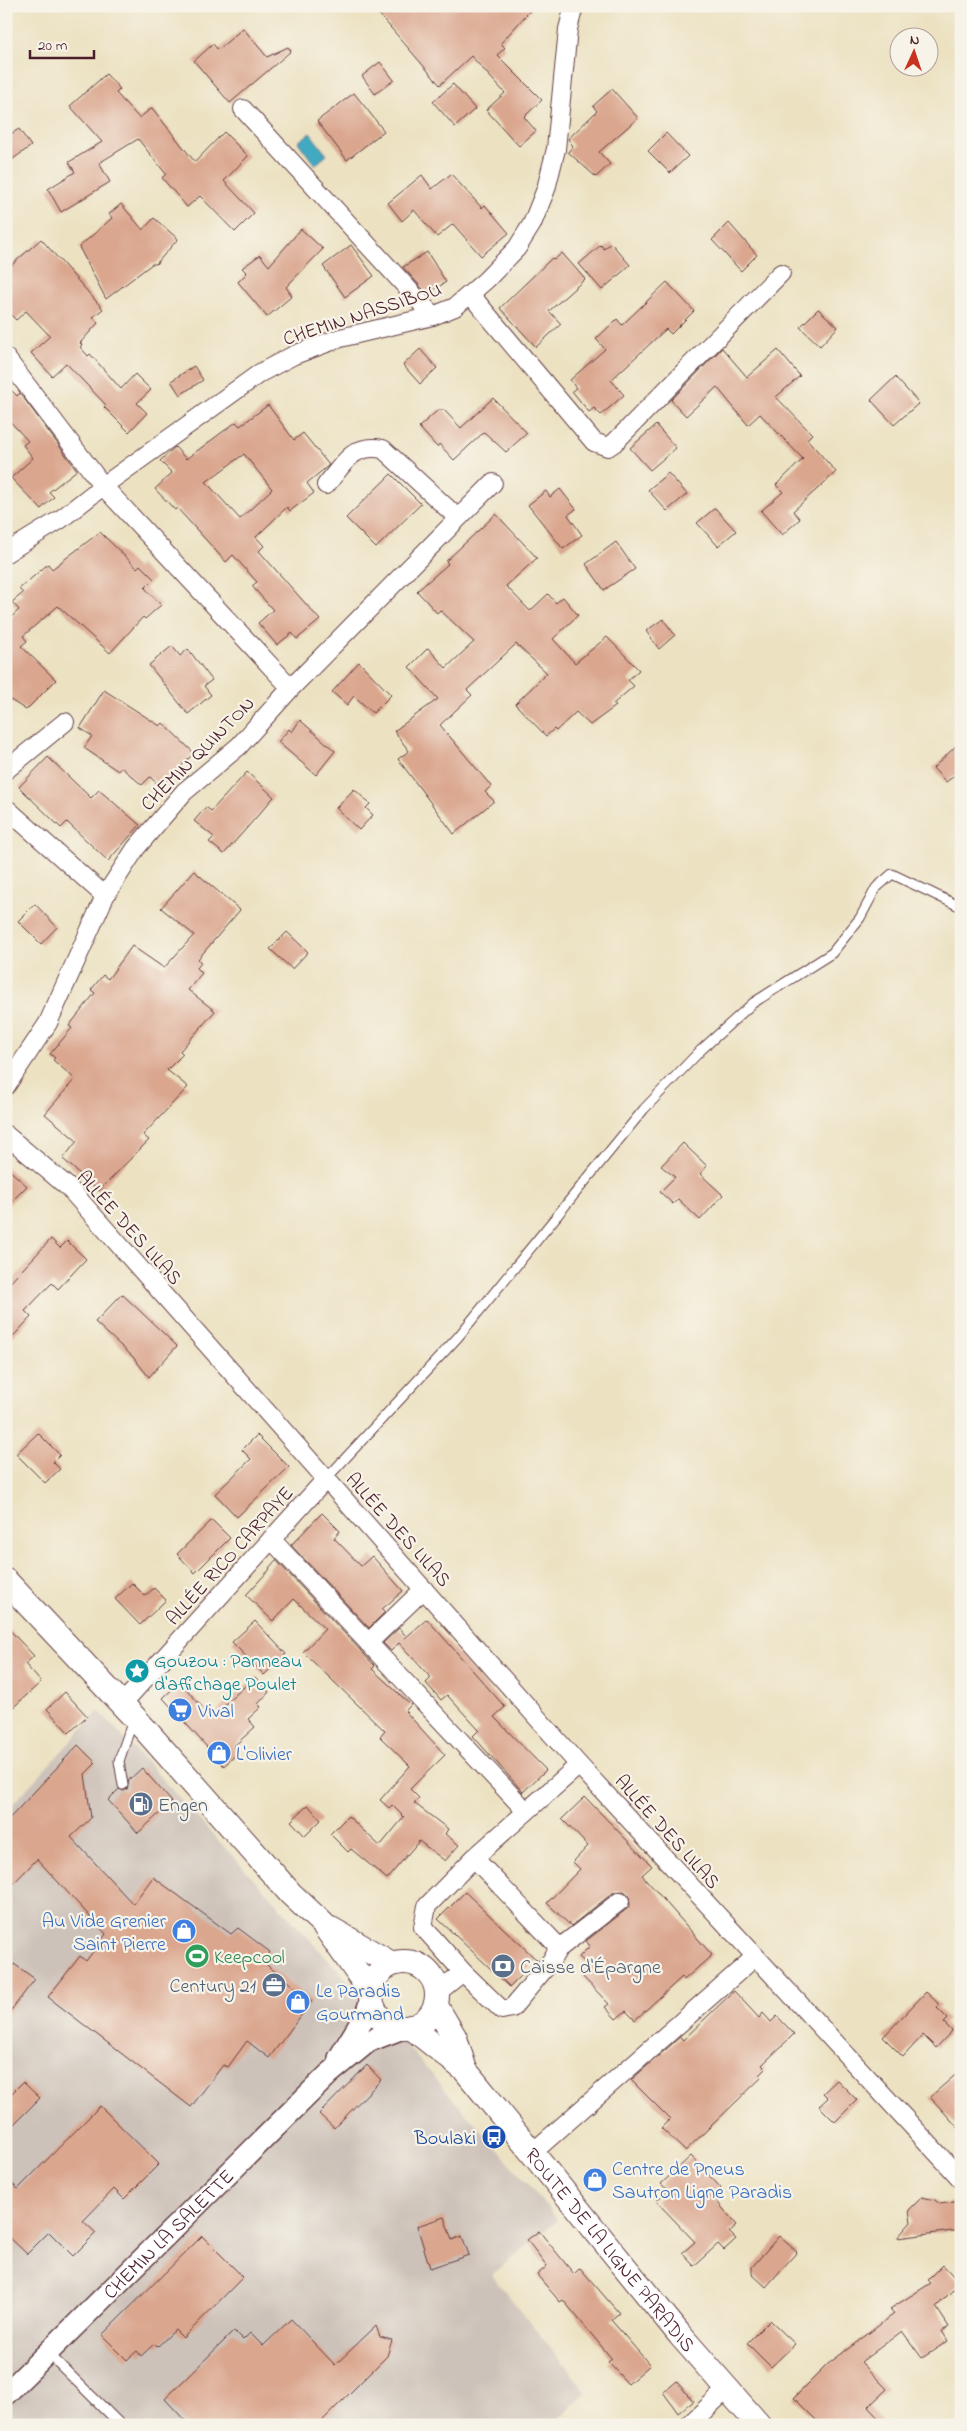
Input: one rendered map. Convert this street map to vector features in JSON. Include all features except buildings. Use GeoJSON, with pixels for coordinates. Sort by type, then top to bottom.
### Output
{"type":"FeatureCollection","features":[{"type":"Feature","properties":{"kind":"main road"},"geometry":{"type":"LineString","coordinates":[[6,1581],[128,1710],[291,1894],[323,1924],[371,1996],[377,2014],[382,2019],[396,2027],[407,2028],[429,2018],[437,1999],[434,1979],[425,1968],[412,1962],[392,1964],[376,1978],[371,1996]]}},
{"type":"Feature","properties":{"kind":"main road"},"geometry":{"type":"LineString","coordinates":[[323,1924],[392,1964]]}},
{"type":"Feature","properties":{"kind":"main road","name":"ROUTE DE LA LIGNE PARADIS"},"geometry":{"type":"LineString","coordinates":[[437,1999],[455,2038],[465,2070]]}},
{"type":"Feature","properties":{"kind":"main road","name":"ROUTE DE LA LIGNE PARADIS"},"geometry":{"type":"LineString","coordinates":[[407,2028],[465,2070],[680,2335],[759,2425]]}},
{"type":"Feature","properties":{"kind":"street","name":"CHEMIN NASSIBOU"},"geometry":{"type":"LineString","coordinates":[[6,553],[61,519],[103,486],[260,373],[294,355],[340,338],[434,316],[455,306],[470,294],[517,248],[532,224],[546,189],[556,149],[568,29],[574,6]]}},
{"type":"Feature","properties":{"kind":"street"},"geometry":{"type":"LineString","coordinates":[[243,109],[434,316]]}},
{"type":"Feature","properties":{"kind":"street"},"geometry":{"type":"LineString","coordinates":[[470,294],[594,442],[608,447],[614,444],[781,273]]}},
{"type":"Feature","properties":{"kind":"street"},"geometry":{"type":"LineString","coordinates":[[6,358],[103,486],[291,688]]}},
{"type":"Feature","properties":{"kind":"street"},"geometry":{"type":"LineString","coordinates":[[326,485],[355,452],[369,446],[383,449],[458,518]]}},
{"type":"Feature","properties":{"kind":"street","name":"CHEMIN QUINTON"},"geometry":{"type":"LineString","coordinates":[[6,1086],[48,1024],[105,896],[136,848],[184,792],[239,746],[291,688],[493,483]]}},
{"type":"Feature","properties":{"kind":"street"},"geometry":{"type":"LineString","coordinates":[[6,770],[65,722]]}},
{"type":"Feature","properties":{"kind":"street"},"geometry":{"type":"LineString","coordinates":[[6,808],[105,896]]}},
{"type":"Feature","properties":{"kind":"street","name":"ALLÉE DES LILAS"},"geometry":{"type":"LineString","coordinates":[[6,1135],[68,1188],[579,1765],[961,2179]]}},
{"type":"Feature","properties":{"kind":"street","name":"ALLÉE RICO CARPAYE"},"geometry":{"type":"LineString","coordinates":[[128,1710],[271,1539],[326,1479]]}},
{"type":"Feature","properties":{"kind":"street"},"geometry":{"type":"LineString","coordinates":[[271,1539],[526,1811]]}},
{"type":"Feature","properties":{"kind":"street"},"geometry":{"type":"LineString","coordinates":[[368,1643],[424,1589]]}},
{"type":"Feature","properties":{"kind":"street"},"geometry":{"type":"LineString","coordinates":[[579,1765],[474,1858],[427,1906],[423,1927],[463,1972],[502,2010],[506,2011],[512,2008],[551,1961],[558,1949],[620,1901]]}},
{"type":"Feature","properties":{"kind":"street"},"geometry":{"type":"LineString","coordinates":[[474,1858],[554,1942],[558,1949]]}},
{"type":"Feature","properties":{"kind":"street"},"geometry":{"type":"LineString","coordinates":[[532,2153],[755,1957]]}},
{"type":"Feature","properties":{"kind":"street"},"geometry":{"type":"LineString","coordinates":[[437,1999],[463,1972]]}},
{"type":"Feature","properties":{"kind":"street","name":"CHEMIN LA SALETTE"},"geometry":{"type":"LineString","coordinates":[[329,2074],[356,2031],[371,1996]]}},
{"type":"Feature","properties":{"kind":"street","name":"CHEMIN LA SALETTE"},"geometry":{"type":"LineString","coordinates":[[6,2394],[329,2074],[369,2041],[407,2028]]}},
{"type":"Feature","properties":{"kind":"street"},"geometry":{"type":"LineString","coordinates":[[689,2425],[728,2388]]}},
{"type":"Feature","properties":{"kind":"lane"},"geometry":{"type":"LineString","coordinates":[[326,1479],[458,1337],[644,1109],[701,1050],[753,1003],[832,953],[860,918],[876,888],[892,874],[961,908]]}},
{"type":"Feature","properties":{"kind":"lane"},"geometry":{"type":"LineString","coordinates":[[123,1785],[119,1761],[128,1710]]}},
{"type":"Feature","properties":{"kind":"lane"},"geometry":{"type":"LineString","coordinates":[[48,2353],[122,2425]]}},
{"type":"Feature","properties":{"kind":"shaded area"},"geometry":{"type":"Polygon","coordinates":[[[99,1711],[395,2032],[558,2219],[492,2275],[586,2392],[552,2425],[6,2425],[6,1811],[99,1711]]]}},
{"type":"Feature","properties":{"kind":"water"},"geometry":{"type":"Polygon","coordinates":[[[310,133],[327,155],[315,165],[298,142],[310,133]]]}},
{"type":"Feature","properties":{"kind":"place","name":"Gouzou : Panneau d'affichage Poulet"},"geometry":{"type":"Point","coordinates":[137,1671]}},
{"type":"Feature","properties":{"kind":"place","name":"Vival"},"geometry":{"type":"Point","coordinates":[180,1710]}},
{"type":"Feature","properties":{"kind":"place","name":"L'Olivier"},"geometry":{"type":"Point","coordinates":[219,1753]}},
{"type":"Feature","properties":{"kind":"place","name":"Engen"},"geometry":{"type":"Point","coordinates":[141,1804]}},
{"type":"Feature","properties":{"kind":"place","name":"Au Vide Grenier Saint Pierre"},"geometry":{"type":"Point","coordinates":[184,1931]}},
{"type":"Feature","properties":{"kind":"place","name":"Keepcool"},"geometry":{"type":"Point","coordinates":[197,1956]}},
{"type":"Feature","properties":{"kind":"place","name":"Caisse d'Épargne"},"geometry":{"type":"Point","coordinates":[503,1966]}},
{"type":"Feature","properties":{"kind":"place","name":"Century 21"},"geometry":{"type":"Point","coordinates":[274,1985]}},
{"type":"Feature","properties":{"kind":"place","name":"Le Paradis Gourmand"},"geometry":{"type":"Point","coordinates":[298,2002]}},
{"type":"Feature","properties":{"kind":"place","name":"Boulaki"},"geometry":{"type":"Point","coordinates":[494,2137]}},
{"type":"Feature","properties":{"kind":"place","name":"Centre de Pneus Sautron Ligne Paradis"},"geometry":{"type":"Point","coordinates":[595,2180]}}]}
